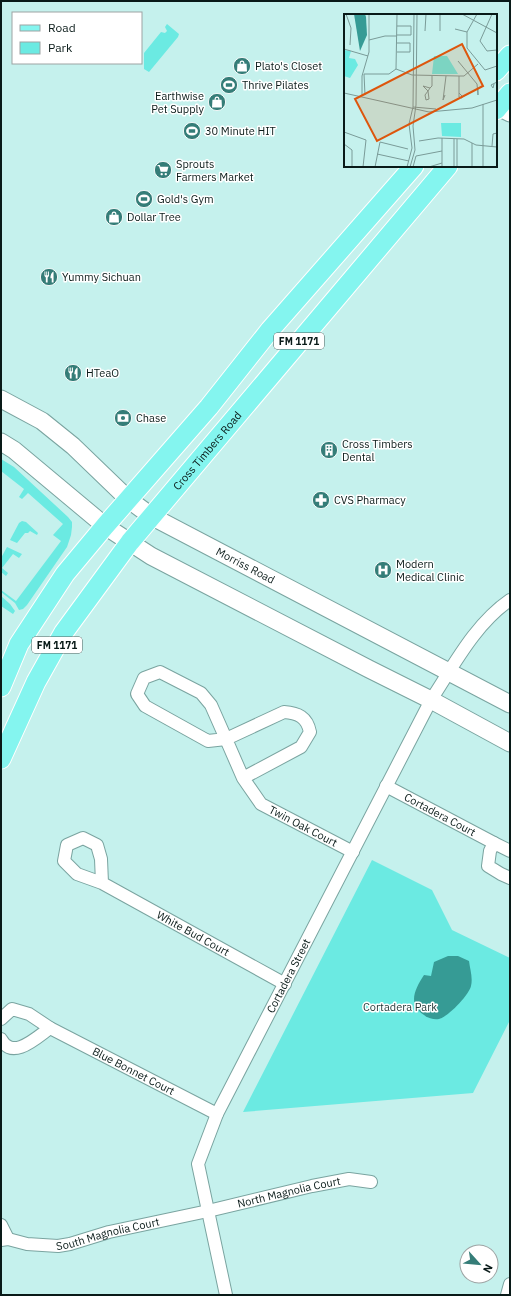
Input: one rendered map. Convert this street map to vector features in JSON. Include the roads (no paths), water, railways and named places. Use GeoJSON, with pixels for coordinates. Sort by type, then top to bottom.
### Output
{"type":"FeatureCollection","features":[{"type":"Feature","properties":{"kind":"main road"},"geometry":{"type":"LineString","coordinates":[[497,71],[510,55]]}},
{"type":"Feature","properties":{"kind":"main road"},"geometry":{"type":"LineString","coordinates":[[497,73],[510,80]]}},
{"type":"Feature","properties":{"kind":"main road","name":"FM 1171"},"geometry":{"type":"LineString","coordinates":[[1,687],[19,644],[66,574],[128,499],[209,407],[270,330],[413,167]]}},
{"type":"Feature","properties":{"kind":"main road","name":"Cross Timbers Road"},"geometry":{"type":"LineString","coordinates":[[1,759],[36,682],[64,632],[130,542],[447,167]]}},
{"type":"Feature","properties":{"kind":"main road","name":"Morriss Road"},"geometry":{"type":"LineString","coordinates":[[1,399],[42,421],[73,446],[128,499],[151,516],[510,704]]}},
{"type":"Feature","properties":{"kind":"main road"},"geometry":{"type":"LineString","coordinates":[[1,442],[14,450],[105,526],[158,560],[432,700],[510,743]]}},
{"type":"Feature","properties":{"kind":"street","name":"Cortadera Street"},"geometry":{"type":"LineString","coordinates":[[226,1295],[198,1164],[217,1114],[432,700],[474,635],[499,608],[510,600]]}},
{"type":"Feature","properties":{"kind":"street","name":"Twin Oak Court"},"geometry":{"type":"LineString","coordinates":[[243,778],[301,747],[310,732],[309,727],[302,716],[284,712],[226,739],[208,741],[145,706],[137,694],[144,678],[160,672],[201,693],[211,705],[226,739],[243,778],[261,804],[353,852]]}},
{"type":"Feature","properties":{"kind":"street","name":"Cortadera Court"},"geometry":{"type":"LineString","coordinates":[[386,786],[510,851]]}},
{"type":"Feature","properties":{"kind":"street"},"geometry":{"type":"LineString","coordinates":[[494,843],[490,851],[488,866],[510,878]]}},
{"type":"Feature","properties":{"kind":"street","name":"White Bud Court"},"geometry":{"type":"LineString","coordinates":[[102,883],[285,984]]}},
{"type":"Feature","properties":{"kind":"street","name":"Blue Bonnet Court"},"geometry":{"type":"LineString","coordinates":[[1,1019],[12,1009],[29,1014],[50,1028],[217,1114]]}},
{"type":"Feature","properties":{"kind":"street"},"geometry":{"type":"LineString","coordinates":[[1,1038],[4,1044],[12,1048],[25,1046],[50,1028]]}},
{"type":"Feature","properties":{"kind":"street","name":"North Magnolia Court"},"geometry":{"type":"LineString","coordinates":[[208,1211],[312,1186],[349,1179],[371,1182]]}},
{"type":"Feature","properties":{"kind":"street","name":"South Magnolia Court"},"geometry":{"type":"LineString","coordinates":[[1,1225],[5,1239],[27,1244],[58,1246],[70,1244],[109,1232],[208,1211]]}},
{"type":"Feature","properties":{"kind":"street"},"geometry":{"type":"LineString","coordinates":[[507,1295],[510,1284]]}},
{"type":"Feature","properties":{"kind":"place","name":"Plato's Closet"},"geometry":{"type":"Point","coordinates":[242,66]}},
{"type":"Feature","properties":{"kind":"place","name":"Thrive Pilates"},"geometry":{"type":"Point","coordinates":[229,85]}},
{"type":"Feature","properties":{"kind":"place","name":"Earthwise Pet Supply"},"geometry":{"type":"Point","coordinates":[217,102]}},
{"type":"Feature","properties":{"kind":"place","name":"30 Minute HIT"},"geometry":{"type":"Point","coordinates":[192,131]}},
{"type":"Feature","properties":{"kind":"place","name":"Sprouts Farmers Market"},"geometry":{"type":"Point","coordinates":[163,170]}},
{"type":"Feature","properties":{"kind":"place","name":"Gold's Gym"},"geometry":{"type":"Point","coordinates":[144,199]}},
{"type":"Feature","properties":{"kind":"place","name":"Dollar Tree"},"geometry":{"type":"Point","coordinates":[114,217]}},
{"type":"Feature","properties":{"kind":"place","name":"Yummy Sichuan"},"geometry":{"type":"Point","coordinates":[49,277]}},
{"type":"Feature","properties":{"kind":"place","name":"HTeaO"},"geometry":{"type":"Point","coordinates":[73,373]}},
{"type":"Feature","properties":{"kind":"place","name":"Chase"},"geometry":{"type":"Point","coordinates":[123,418]}},
{"type":"Feature","properties":{"kind":"place","name":"Cross Timbers Dental"},"geometry":{"type":"Point","coordinates":[329,450]}},
{"type":"Feature","properties":{"kind":"place","name":"CVS Pharmacy"},"geometry":{"type":"Point","coordinates":[321,500]}},
{"type":"Feature","properties":{"kind":"place","name":"Modern Medical Clinic"},"geometry":{"type":"Point","coordinates":[383,570]}},
{"type":"Feature","properties":{"kind":"park label","name":"Cortadera Park"},"geometry":{"type":"Point","coordinates":[400,1007]}}]}
